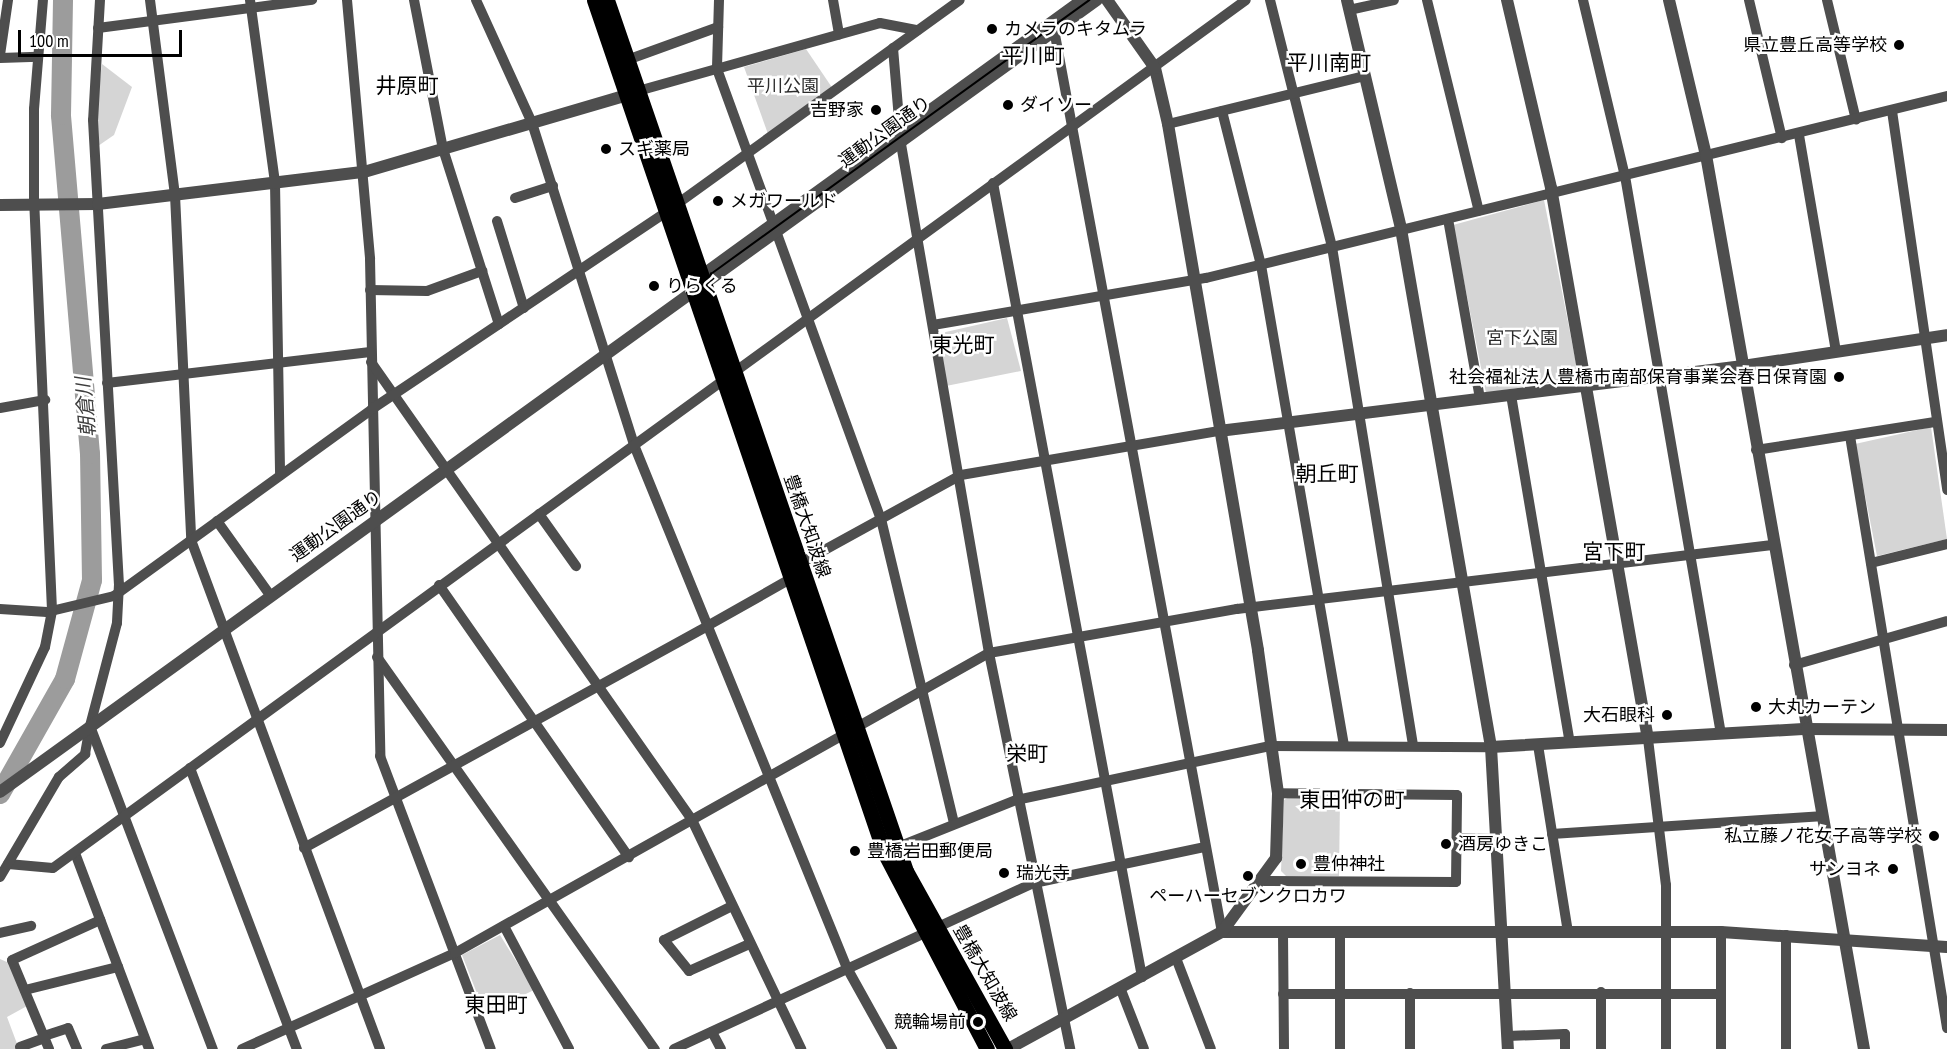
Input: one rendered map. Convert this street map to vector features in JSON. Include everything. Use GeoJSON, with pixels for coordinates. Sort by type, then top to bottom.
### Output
{"type":"FeatureCollection","features":[{"type":"Feature","properties":{"kind":"main road","name":"豊橋大知波線"},"geometry":{"type":"LineString","coordinates":[[594,0],[633,93],[671,208],[699,282],[890,850],[987,1049]]}},
{"type":"Feature","properties":{"kind":"main road","name":"豊橋大知波線"},"geometry":{"type":"LineString","coordinates":[[607,0],[627,60],[633,93]]}},
{"type":"Feature","properties":{"kind":"main road","name":"豊橋大知波線"},"geometry":{"type":"LineString","coordinates":[[929,928],[1007,1049]]}},
{"type":"Feature","properties":{"kind":"street"},"geometry":{"type":"LineString","coordinates":[[8,0],[0,56],[38,57]]}},
{"type":"Feature","properties":{"kind":"street"},"geometry":{"type":"LineString","coordinates":[[0,743],[45,647],[56,610],[37,204],[38,57],[43,0]]}},
{"type":"Feature","properties":{"kind":"street"},"geometry":{"type":"LineString","coordinates":[[0,877],[59,777],[85,754],[90,726],[108,665],[116,595],[108,383],[95,204],[93,120],[100,0]]}},
{"type":"Feature","properties":{"kind":"street"},"geometry":{"type":"LineString","coordinates":[[150,0],[175,195],[191,540],[380,1049]]}},
{"type":"Feature","properties":{"kind":"street"},"geometry":{"type":"LineString","coordinates":[[98,28],[153,22],[250,4],[312,0]]}},
{"type":"Feature","properties":{"kind":"street"},"geometry":{"type":"LineString","coordinates":[[347,0],[364,172],[370,290],[373,522],[380,756],[491,1049]]}},
{"type":"Feature","properties":{"kind":"street"},"geometry":{"type":"LineString","coordinates":[[414,0],[443,150],[499,324]]}},
{"type":"Feature","properties":{"kind":"street"},"geometry":{"type":"LineString","coordinates":[[476,0],[532,123],[634,446],[709,625],[847,968],[892,1049]]}},
{"type":"Feature","properties":{"kind":"street"},"geometry":{"type":"LineString","coordinates":[[719,0],[717,69],[881,519],[954,824]]}},
{"type":"Feature","properties":{"kind":"street"},"geometry":{"type":"LineString","coordinates":[[833,0],[839,34]]}},
{"type":"Feature","properties":{"kind":"street"},"geometry":{"type":"LineString","coordinates":[[0,609],[56,610],[116,595],[393,394],[671,208],[960,0]]}},
{"type":"Feature","properties":{"kind":"street","name":"運動公園通り"},"geometry":{"type":"LineString","coordinates":[[0,792],[699,282],[901,144],[1054,26],[1082,0]]}},
{"type":"Feature","properties":{"kind":"street","name":"運動公園通り"},"geometry":{"type":"LineString","coordinates":[[775,228],[899,131],[1054,26],[1097,0]]}},
{"type":"Feature","properties":{"kind":"street"},"geometry":{"type":"LineString","coordinates":[[1007,1049],[1121,990],[1222,932],[1264,881],[1276,858],[1278,794],[1271,746],[1168,124],[1155,68],[1107,0]]}},
{"type":"Feature","properties":{"kind":"street"},"geometry":{"type":"LineString","coordinates":[[8,864],[53,868],[75,853],[439,585],[634,446],[1246,0]]}},
{"type":"Feature","properties":{"kind":"street"},"geometry":{"type":"LineString","coordinates":[[1270,0],[1332,247],[1385,592],[1413,745]]}},
{"type":"Feature","properties":{"kind":"street"},"geometry":{"type":"LineString","coordinates":[[1394,0],[1348,5],[1401,229],[1491,747],[1504,932],[1508,1049]]}},
{"type":"Feature","properties":{"kind":"street"},"geometry":{"type":"LineString","coordinates":[[1427,0],[1479,211]]}},
{"type":"Feature","properties":{"kind":"street"},"geometry":{"type":"LineString","coordinates":[[1507,0],[1552,192],[1648,739],[1660,826],[1666,932],[1666,1049]]}},
{"type":"Feature","properties":{"kind":"street"},"geometry":{"type":"LineString","coordinates":[[1583,0],[1625,176],[1721,734]]}},
{"type":"Feature","properties":{"kind":"street"},"geometry":{"type":"LineString","coordinates":[[1669,0],[1706,155],[1772,545],[1808,729],[1840,940],[1864,1049]]}},
{"type":"Feature","properties":{"kind":"street"},"geometry":{"type":"LineString","coordinates":[[1749,0],[1782,138]]}},
{"type":"Feature","properties":{"kind":"street"},"geometry":{"type":"LineString","coordinates":[[1827,0],[1856,120]]}},
{"type":"Feature","properties":{"kind":"street"},"geometry":{"type":"LineString","coordinates":[[250,4],[274,183],[280,475]]}},
{"type":"Feature","properties":{"kind":"street"},"geometry":{"type":"LineString","coordinates":[[0,206],[95,204],[364,172],[880,23],[917,30]]}},
{"type":"Feature","properties":{"kind":"street"},"geometry":{"type":"LineString","coordinates":[[1054,26],[1222,932]]}},
{"type":"Feature","properties":{"kind":"street"},"geometry":{"type":"LineString","coordinates":[[627,60],[718,27]]}},
{"type":"Feature","properties":{"kind":"street"},"geometry":{"type":"LineString","coordinates":[[893,48],[899,131],[916,239],[961,475],[989,653],[1016,800],[1070,1049]]}},
{"type":"Feature","properties":{"kind":"street"},"geometry":{"type":"LineString","coordinates":[[1168,124],[1365,76]]}},
{"type":"Feature","properties":{"kind":"street"},"geometry":{"type":"LineString","coordinates":[[933,325],[1194,280],[1261,265],[1552,192],[1799,135],[1947,96]]}},
{"type":"Feature","properties":{"kind":"street"},"geometry":{"type":"LineString","coordinates":[[1222,111],[1261,265],[1315,600],[1344,747]]}},
{"type":"Feature","properties":{"kind":"street"},"geometry":{"type":"LineString","coordinates":[[1892,111],[1935,422],[1947,490]]}},
{"type":"Feature","properties":{"kind":"street"},"geometry":{"type":"LineString","coordinates":[[1799,135],[1836,352]]}},
{"type":"Feature","properties":{"kind":"street"},"geometry":{"type":"LineString","coordinates":[[993,183],[1079,638],[1103,782],[1142,977]]}},
{"type":"Feature","properties":{"kind":"street"},"geometry":{"type":"LineString","coordinates":[[515,198],[553,186]]}},
{"type":"Feature","properties":{"kind":"street"},"geometry":{"type":"LineString","coordinates":[[1448,219],[1480,399]]}},
{"type":"Feature","properties":{"kind":"street"},"geometry":{"type":"LineString","coordinates":[[497,221],[524,308]]}},
{"type":"Feature","properties":{"kind":"street"},"geometry":{"type":"LineString","coordinates":[[370,290],[427,291],[482,271]]}},
{"type":"Feature","properties":{"kind":"street"},"geometry":{"type":"LineString","coordinates":[[304,848],[396,801],[709,625],[881,519],[961,475],[1220,431],[1743,366],[1947,335]]}},
{"type":"Feature","properties":{"kind":"street"},"geometry":{"type":"LineString","coordinates":[[108,383],[276,363],[370,356]]}},
{"type":"Feature","properties":{"kind":"street"},"geometry":{"type":"LineString","coordinates":[[370,356],[393,394],[692,820],[747,945],[801,1049]]}},
{"type":"Feature","properties":{"kind":"street"},"geometry":{"type":"LineString","coordinates":[[1510,395],[1570,743]]}},
{"type":"Feature","properties":{"kind":"street"},"geometry":{"type":"LineString","coordinates":[[0,408],[45,400]]}},
{"type":"Feature","properties":{"kind":"street"},"geometry":{"type":"LineString","coordinates":[[1756,450],[1935,422]]}},
{"type":"Feature","properties":{"kind":"street"},"geometry":{"type":"LineString","coordinates":[[1850,436],[1930,945],[1947,1028]]}},
{"type":"Feature","properties":{"kind":"street"},"geometry":{"type":"LineString","coordinates":[[539,514],[576,566]]}},
{"type":"Feature","properties":{"kind":"street"},"geometry":{"type":"LineString","coordinates":[[217,521],[270,595]]}},
{"type":"Feature","properties":{"kind":"street"},"geometry":{"type":"LineString","coordinates":[[1871,563],[1947,544]]}},
{"type":"Feature","properties":{"kind":"street"},"geometry":{"type":"LineString","coordinates":[[242,1049],[455,953],[989,653],[1249,608],[1772,545]]}},
{"type":"Feature","properties":{"kind":"street"},"geometry":{"type":"LineString","coordinates":[[439,585],[629,857]]}},
{"type":"Feature","properties":{"kind":"street"},"geometry":{"type":"LineString","coordinates":[[1794,665],[1947,621]]}},
{"type":"Feature","properties":{"kind":"street"},"geometry":{"type":"LineString","coordinates":[[377,657],[655,1049]]}},
{"type":"Feature","properties":{"kind":"street"},"geometry":{"type":"LineString","coordinates":[[90,726],[213,1049]]}},
{"type":"Feature","properties":{"kind":"street"},"geometry":{"type":"LineString","coordinates":[[890,850],[1016,800],[1271,746],[1491,747],[1808,729],[1947,730]]}},
{"type":"Feature","properties":{"kind":"street"},"geometry":{"type":"LineString","coordinates":[[1538,745],[1568,933]]}},
{"type":"Feature","properties":{"kind":"street"},"geometry":{"type":"LineString","coordinates":[[190,768],[297,1049]]}},
{"type":"Feature","properties":{"kind":"street"},"geometry":{"type":"LineString","coordinates":[[1264,881],[1456,882],[1457,795],[1278,794]]}},
{"type":"Feature","properties":{"kind":"street"},"geometry":{"type":"LineString","coordinates":[[1552,834],[1820,816]]}},
{"type":"Feature","properties":{"kind":"street"},"geometry":{"type":"LineString","coordinates":[[1456,838],[1497,839]]}},
{"type":"Feature","properties":{"kind":"street"},"geometry":{"type":"LineString","coordinates":[[674,1049],[929,928],[1034,883],[1205,847]]}},
{"type":"Feature","properties":{"kind":"street"},"geometry":{"type":"LineString","coordinates":[[75,853],[147,1044],[106,1049]]}},
{"type":"Feature","properties":{"kind":"street"},"geometry":{"type":"LineString","coordinates":[[730,907],[664,940],[689,971],[747,945]]}},
{"type":"Feature","properties":{"kind":"street"},"geometry":{"type":"LineString","coordinates":[[49,1049],[14,956],[100,920]]}},
{"type":"Feature","properties":{"kind":"street"},"geometry":{"type":"LineString","coordinates":[[0,933],[31,926]]}},
{"type":"Feature","properties":{"kind":"street"},"geometry":{"type":"LineString","coordinates":[[504,926],[569,1049]]}},
{"type":"Feature","properties":{"kind":"street"},"geometry":{"type":"LineString","coordinates":[[1340,931],[1340,1049]]}},
{"type":"Feature","properties":{"kind":"street"},"geometry":{"type":"LineString","coordinates":[[1222,932],[1721,932],[1947,947]]}},
{"type":"Feature","properties":{"kind":"street"},"geometry":{"type":"LineString","coordinates":[[1720,1049],[1721,932]]}},
{"type":"Feature","properties":{"kind":"street"},"geometry":{"type":"LineString","coordinates":[[1283,933],[1284,1049]]}},
{"type":"Feature","properties":{"kind":"street"},"geometry":{"type":"LineString","coordinates":[[1786,935],[1786,1049]]}},
{"type":"Feature","properties":{"kind":"street"},"geometry":{"type":"LineString","coordinates":[[1176,958],[1211,1049]]}},
{"type":"Feature","properties":{"kind":"street"},"geometry":{"type":"LineString","coordinates":[[25,990],[118,967]]}},
{"type":"Feature","properties":{"kind":"street"},"geometry":{"type":"LineString","coordinates":[[1121,990],[1144,1049]]}},
{"type":"Feature","properties":{"kind":"street"},"geometry":{"type":"LineString","coordinates":[[1283,994],[1506,992],[1720,994]]}},
{"type":"Feature","properties":{"kind":"street"},"geometry":{"type":"LineString","coordinates":[[1601,992],[1601,1049]]}},
{"type":"Feature","properties":{"kind":"street"},"geometry":{"type":"LineString","coordinates":[[1410,993],[1410,1049]]}},
{"type":"Feature","properties":{"kind":"street"},"geometry":{"type":"LineString","coordinates":[[20,1047],[68,1028],[77,1049]]}},
{"type":"Feature","properties":{"kind":"street"},"geometry":{"type":"LineString","coordinates":[[712,1032],[721,1049]]}},
{"type":"Feature","properties":{"kind":"street"},"geometry":{"type":"LineString","coordinates":[[1508,1036],[1565,1034],[1565,1049]]}},
{"type":"Feature","properties":{"kind":"green space","name":"平川公園"},"geometry":{"type":"Polygon","coordinates":[[[806,49],[833,89],[768,134],[744,67],[806,49]]]}},
{"type":"Feature","properties":{"kind":"green space"},"geometry":{"type":"Polygon","coordinates":[[[102,64],[132,87],[114,135],[98,146],[95,112],[102,64]]]}},
{"type":"Feature","properties":{"kind":"green space","name":"宮下公園"},"geometry":{"type":"Polygon","coordinates":[[[1544,200],[1579,378],[1486,393],[1453,225],[1544,200]]]}},
{"type":"Feature","properties":{"kind":"green space"},"geometry":{"type":"Polygon","coordinates":[[[1007,318],[1021,371],[946,386],[937,334],[1007,318]]]}},
{"type":"Feature","properties":{"kind":"green space"},"geometry":{"type":"Polygon","coordinates":[[[1931,427],[1947,539],[1877,556],[1855,444],[1931,427]]]}},
{"type":"Feature","properties":{"kind":"green space"},"geometry":{"type":"Polygon","coordinates":[[[1289,797],[1340,799],[1339,876],[1286,876],[1281,871],[1284,800],[1289,797]]]}},
{"type":"Feature","properties":{"kind":"green space"},"geometry":{"type":"Polygon","coordinates":[[[500,935],[534,990],[485,1014],[462,955],[500,935]]]}},
{"type":"Feature","properties":{"kind":"green space"},"geometry":{"type":"Polygon","coordinates":[[[0,959],[9,963],[27,1006],[7,1017],[19,1049],[0,1049],[0,959]]]}},
{"type":"Feature","properties":{"kind":"waterway","name":"朝倉川"},"geometry":{"type":"LineString","coordinates":[[0,794],[65,679],[92,580],[90,454],[61,115],[63,0]]}},
{"type":"Feature","properties":{"kind":"tram line"},"geometry":{"type":"LineString","coordinates":[[600,0],[891,850],[993,1049]]}},
{"type":"Feature","properties":{"kind":"tram line"},"geometry":{"type":"LineString","coordinates":[[702,297],[711,274],[1089,0]]}},
{"type":"Feature","properties":{"kind":"place","name":"カメラのキタムラ"},"geometry":{"type":"Point","coordinates":[992,29]}},
{"type":"Feature","properties":{"kind":"place","name":"県立豊丘高等学校"},"geometry":{"type":"Point","coordinates":[1899,45]}},
{"type":"Feature","properties":{"kind":"place","name":"ダイソー"},"geometry":{"type":"Point","coordinates":[1008,105]}},
{"type":"Feature","properties":{"kind":"place","name":"吉野家"},"geometry":{"type":"Point","coordinates":[876,110]}},
{"type":"Feature","properties":{"kind":"place","name":"スギ薬局"},"geometry":{"type":"Point","coordinates":[606,149]}},
{"type":"Feature","properties":{"kind":"place","name":"メガワールド"},"geometry":{"type":"Point","coordinates":[718,201]}},
{"type":"Feature","properties":{"kind":"place","name":"りらくる"},"geometry":{"type":"Point","coordinates":[654,286]}},
{"type":"Feature","properties":{"kind":"place","name":"社会福祉法人豊橋市南部保育事業会春日保育園"},"geometry":{"type":"Point","coordinates":[1839,377]}},
{"type":"Feature","properties":{"kind":"place","name":"大丸カーテン"},"geometry":{"type":"Point","coordinates":[1756,707]}},
{"type":"Feature","properties":{"kind":"place","name":"大石眼科"},"geometry":{"type":"Point","coordinates":[1667,715]}},
{"type":"Feature","properties":{"kind":"place","name":"私立藤ノ花女子高等学校"},"geometry":{"type":"Point","coordinates":[1934,836]}},
{"type":"Feature","properties":{"kind":"place","name":"酒房ゆきこ"},"geometry":{"type":"Point","coordinates":[1446,844]}},
{"type":"Feature","properties":{"kind":"place","name":"豊橋岩田郵便局"},"geometry":{"type":"Point","coordinates":[855,851]}},
{"type":"Feature","properties":{"kind":"place","name":"豊仲神社"},"geometry":{"type":"Point","coordinates":[1301,864]}},
{"type":"Feature","properties":{"kind":"place","name":"サンヨネ"},"geometry":{"type":"Point","coordinates":[1893,869]}},
{"type":"Feature","properties":{"kind":"place","name":"瑞光寺"},"geometry":{"type":"Point","coordinates":[1004,873]}},
{"type":"Feature","properties":{"kind":"place","name":"ペーハーセブンクロカワ"},"geometry":{"type":"Point","coordinates":[1248,876]}},
{"type":"Feature","properties":{"kind":"place","name":"競輪場前"},"geometry":{"type":"Point","coordinates":[978,1022]}},
{"type":"Feature","properties":{"kind":"district","name":"平川町"},"geometry":{"type":"Point","coordinates":[1033,56]}},
{"type":"Feature","properties":{"kind":"district","name":"平川南町"},"geometry":{"type":"Point","coordinates":[1329,63]}},
{"type":"Feature","properties":{"kind":"district","name":"井原町"},"geometry":{"type":"Point","coordinates":[407,86]}},
{"type":"Feature","properties":{"kind":"district","name":"東光町"},"geometry":{"type":"Point","coordinates":[963,345]}},
{"type":"Feature","properties":{"kind":"district","name":"朝丘町"},"geometry":{"type":"Point","coordinates":[1327,474]}},
{"type":"Feature","properties":{"kind":"district","name":"宮下町"},"geometry":{"type":"Point","coordinates":[1614,552]}},
{"type":"Feature","properties":{"kind":"district","name":"栄町"},"geometry":{"type":"Point","coordinates":[1027,754]}},
{"type":"Feature","properties":{"kind":"district","name":"東田仲の町"},"geometry":{"type":"Point","coordinates":[1352,800]}},
{"type":"Feature","properties":{"kind":"district","name":"東田町"},"geometry":{"type":"Point","coordinates":[496,1005]}}]}
